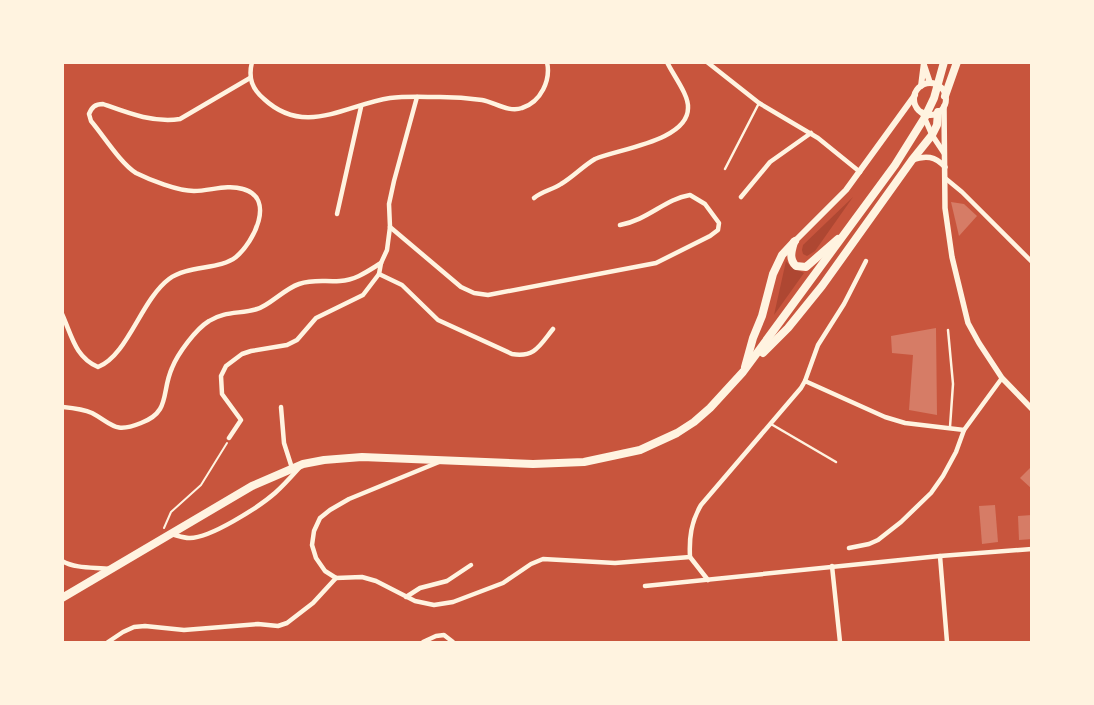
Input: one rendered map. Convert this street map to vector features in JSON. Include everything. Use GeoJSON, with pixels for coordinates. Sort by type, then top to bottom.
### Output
{"type":"FeatureCollection","features":[{"type":"Feature","properties":{"kind":"highway"},"geometry":{"type":"LineString","coordinates":[[62,598],[252,486],[303,464],[362,456],[533,464],[584,462],[640,450],[659,442],[694,422],[716,403],[743,372],[907,147],[934,98],[944,62]]}},
{"type":"Feature","properties":{"kind":"highway"},"geometry":{"type":"LineString","coordinates":[[945,96],[957,62]]}},
{"type":"Feature","properties":{"kind":"highway"},"geometry":{"type":"LineString","coordinates":[[743,372],[788,328],[807,305],[912,160],[932,136],[937,126],[941,109]]}},
{"type":"Feature","properties":{"kind":"highway"},"geometry":{"type":"LineString","coordinates":[[795,241],[790,256],[792,262],[796,266],[806,267],[844,235]]}},
{"type":"Feature","properties":{"kind":"highway"},"geometry":{"type":"LineString","coordinates":[[743,372],[762,316],[772,274],[782,254],[795,241]]}},
{"type":"Feature","properties":{"kind":"main road"},"geometry":{"type":"LineString","coordinates":[[924,63],[930,83]]}},
{"type":"Feature","properties":{"kind":"main road"},"geometry":{"type":"LineString","coordinates":[[795,241],[836,200],[860,172],[915,95],[920,86],[924,63]]}},
{"type":"Feature","properties":{"kind":"main road"},"geometry":{"type":"LineString","coordinates":[[915,95],[916,106],[922,112],[930,115],[941,109],[945,96],[940,87],[930,83],[920,86]]}},
{"type":"Feature","properties":{"kind":"main road"},"geometry":{"type":"LineString","coordinates":[[900,114],[916,106]]}},
{"type":"Feature","properties":{"kind":"street"},"geometry":{"type":"LineString","coordinates":[[252,62],[250,78],[255,92],[268,104],[298,117],[318,118],[392,98],[467,98],[515,110],[522,109],[528,106],[543,91],[548,80],[547,62]]}},
{"type":"Feature","properties":{"kind":"street"},"geometry":{"type":"LineString","coordinates":[[534,198],[563,183],[596,159],[647,144],[680,126],[689,109],[688,100],[668,62]]}},
{"type":"Feature","properties":{"kind":"street"},"geometry":{"type":"LineString","coordinates":[[707,62],[759,103],[811,133],[860,172]]}},
{"type":"Feature","properties":{"kind":"street"},"geometry":{"type":"LineString","coordinates":[[62,314],[79,354],[88,363],[98,368],[105,365],[118,350],[159,288],[169,279],[184,271],[236,258],[251,240],[259,224],[257,199],[251,192],[242,188],[182,190],[135,172],[126,164],[92,121],[89,114],[92,107],[103,104],[152,120],[169,121],[180,119],[250,78]]}},
{"type":"Feature","properties":{"kind":"street"},"geometry":{"type":"LineString","coordinates":[[229,438],[241,420],[222,394],[222,376],[226,366],[242,354],[287,345],[296,340],[316,318],[363,295],[379,274],[381,263],[387,250],[390,204],[394,180],[417,97]]}},
{"type":"Feature","properties":{"kind":"street"},"geometry":{"type":"LineString","coordinates":[[337,214],[361,107]]}},
{"type":"Feature","properties":{"kind":"street"},"geometry":{"type":"LineString","coordinates":[[941,109],[946,218],[968,324],[1002,378],[1032,409]]}},
{"type":"Feature","properties":{"kind":"street"},"geometry":{"type":"LineString","coordinates":[[922,112],[932,136],[944,153]]}},
{"type":"Feature","properties":{"kind":"street"},"geometry":{"type":"LineString","coordinates":[[741,197],[770,162],[811,133]]}},
{"type":"Feature","properties":{"kind":"street"},"geometry":{"type":"LineString","coordinates":[[912,160],[921,157],[931,157],[940,161],[945,167]]}},
{"type":"Feature","properties":{"kind":"street"},"geometry":{"type":"LineString","coordinates":[[945,178],[962,192],[1032,262]]}},
{"type":"Feature","properties":{"kind":"street"},"geometry":{"type":"LineString","coordinates":[[390,227],[461,287],[474,293],[488,294],[656,263],[715,233],[719,223],[716,216],[705,204],[690,195],[676,198],[648,216],[620,225]]}},
{"type":"Feature","properties":{"kind":"street"},"geometry":{"type":"LineString","coordinates":[[708,580],[690,558],[689,542],[694,515],[701,504],[769,423],[801,388],[818,345],[844,304],[866,261]]}},
{"type":"Feature","properties":{"kind":"street"},"geometry":{"type":"LineString","coordinates":[[62,407],[92,413],[109,425],[120,428],[129,427],[152,418],[159,412],[164,403],[172,367],[200,328],[209,321],[219,316],[258,309],[297,284],[314,280],[341,281],[356,278],[381,263]]}},
{"type":"Feature","properties":{"kind":"street"},"geometry":{"type":"LineString","coordinates":[[379,274],[402,285],[438,320],[512,354],[523,356],[533,353],[553,329]]}},
{"type":"Feature","properties":{"kind":"street"},"geometry":{"type":"LineString","coordinates":[[849,548],[878,540],[901,522],[925,499],[943,476],[956,452],[964,430],[1002,378]]}},
{"type":"Feature","properties":{"kind":"street"},"geometry":{"type":"LineString","coordinates":[[805,381],[885,417],[905,423],[964,430]]}},
{"type":"Feature","properties":{"kind":"street"},"geometry":{"type":"LineString","coordinates":[[281,407],[284,443],[292,468]]}},
{"type":"Feature","properties":{"kind":"street"},"geometry":{"type":"LineString","coordinates":[[441,461],[349,499],[320,518],[314,531],[312,545],[316,558],[326,571],[336,578],[362,577],[376,581],[415,601],[434,605],[453,602],[503,583],[543,559],[615,563],[690,558]]}},
{"type":"Feature","properties":{"kind":"street"},"geometry":{"type":"LineString","coordinates":[[165,536],[189,538],[213,532],[232,522],[273,494],[303,464]]}},
{"type":"Feature","properties":{"kind":"street"},"geometry":{"type":"LineString","coordinates":[[645,586],[832,566],[1032,549]]}},
{"type":"Feature","properties":{"kind":"street"},"geometry":{"type":"LineString","coordinates":[[940,556],[947,642]]}},
{"type":"Feature","properties":{"kind":"street"},"geometry":{"type":"LineString","coordinates":[[62,561],[81,567],[112,569]]}},
{"type":"Feature","properties":{"kind":"street"},"geometry":{"type":"LineString","coordinates":[[406,597],[420,588],[447,581],[471,565]]}},
{"type":"Feature","properties":{"kind":"street"},"geometry":{"type":"LineString","coordinates":[[832,566],[840,642]]}},
{"type":"Feature","properties":{"kind":"street"},"geometry":{"type":"LineString","coordinates":[[108,642],[129,629],[145,626],[184,630],[258,624],[278,626],[287,623],[306,609],[336,578]]}},
{"type":"Feature","properties":{"kind":"street"},"geometry":{"type":"LineString","coordinates":[[423,642],[436,636],[444,635],[453,642]]}},
{"type":"Feature","properties":{"kind":"lane"},"geometry":{"type":"LineString","coordinates":[[725,169],[759,103]]}},
{"type":"Feature","properties":{"kind":"lane"},"geometry":{"type":"LineString","coordinates":[[948,330],[953,384],[950,427]]}},
{"type":"Feature","properties":{"kind":"lane"},"geometry":{"type":"LineString","coordinates":[[769,423],[836,462]]}},
{"type":"Feature","properties":{"kind":"path"},"geometry":{"type":"LineString","coordinates":[[165,536],[164,524],[171,512],[201,485],[229,438]]}},
{"type":"Feature","properties":{"kind":"shaded area"},"geometry":{"type":"Polygon","coordinates":[[[853,197],[815,251],[807,256],[803,254],[803,245],[853,197]]]}},
{"type":"Feature","properties":{"kind":"shaded area"},"geometry":{"type":"Polygon","coordinates":[[[786,261],[791,267],[804,273],[774,315],[786,261]]]}},
{"type":"Feature","properties":{"kind":"building"},"geometry":{"type":"Polygon","coordinates":[[[951,202],[964,204],[977,216],[959,236],[951,202]]]}},
{"type":"Feature","properties":{"kind":"building"},"geometry":{"type":"Polygon","coordinates":[[[936,328],[937,415],[909,410],[913,355],[892,353],[891,336],[936,328]]]}},
{"type":"Feature","properties":{"kind":"building"},"geometry":{"type":"Polygon","coordinates":[[[1032,466],[1032,489],[1020,478],[1032,466]]]}},
{"type":"Feature","properties":{"kind":"building"},"geometry":{"type":"Polygon","coordinates":[[[995,505],[998,542],[982,544],[979,506],[995,505]]]}},
{"type":"Feature","properties":{"kind":"building"},"geometry":{"type":"Polygon","coordinates":[[[1032,515],[1032,539],[1019,540],[1018,516],[1032,515]]]}}]}
